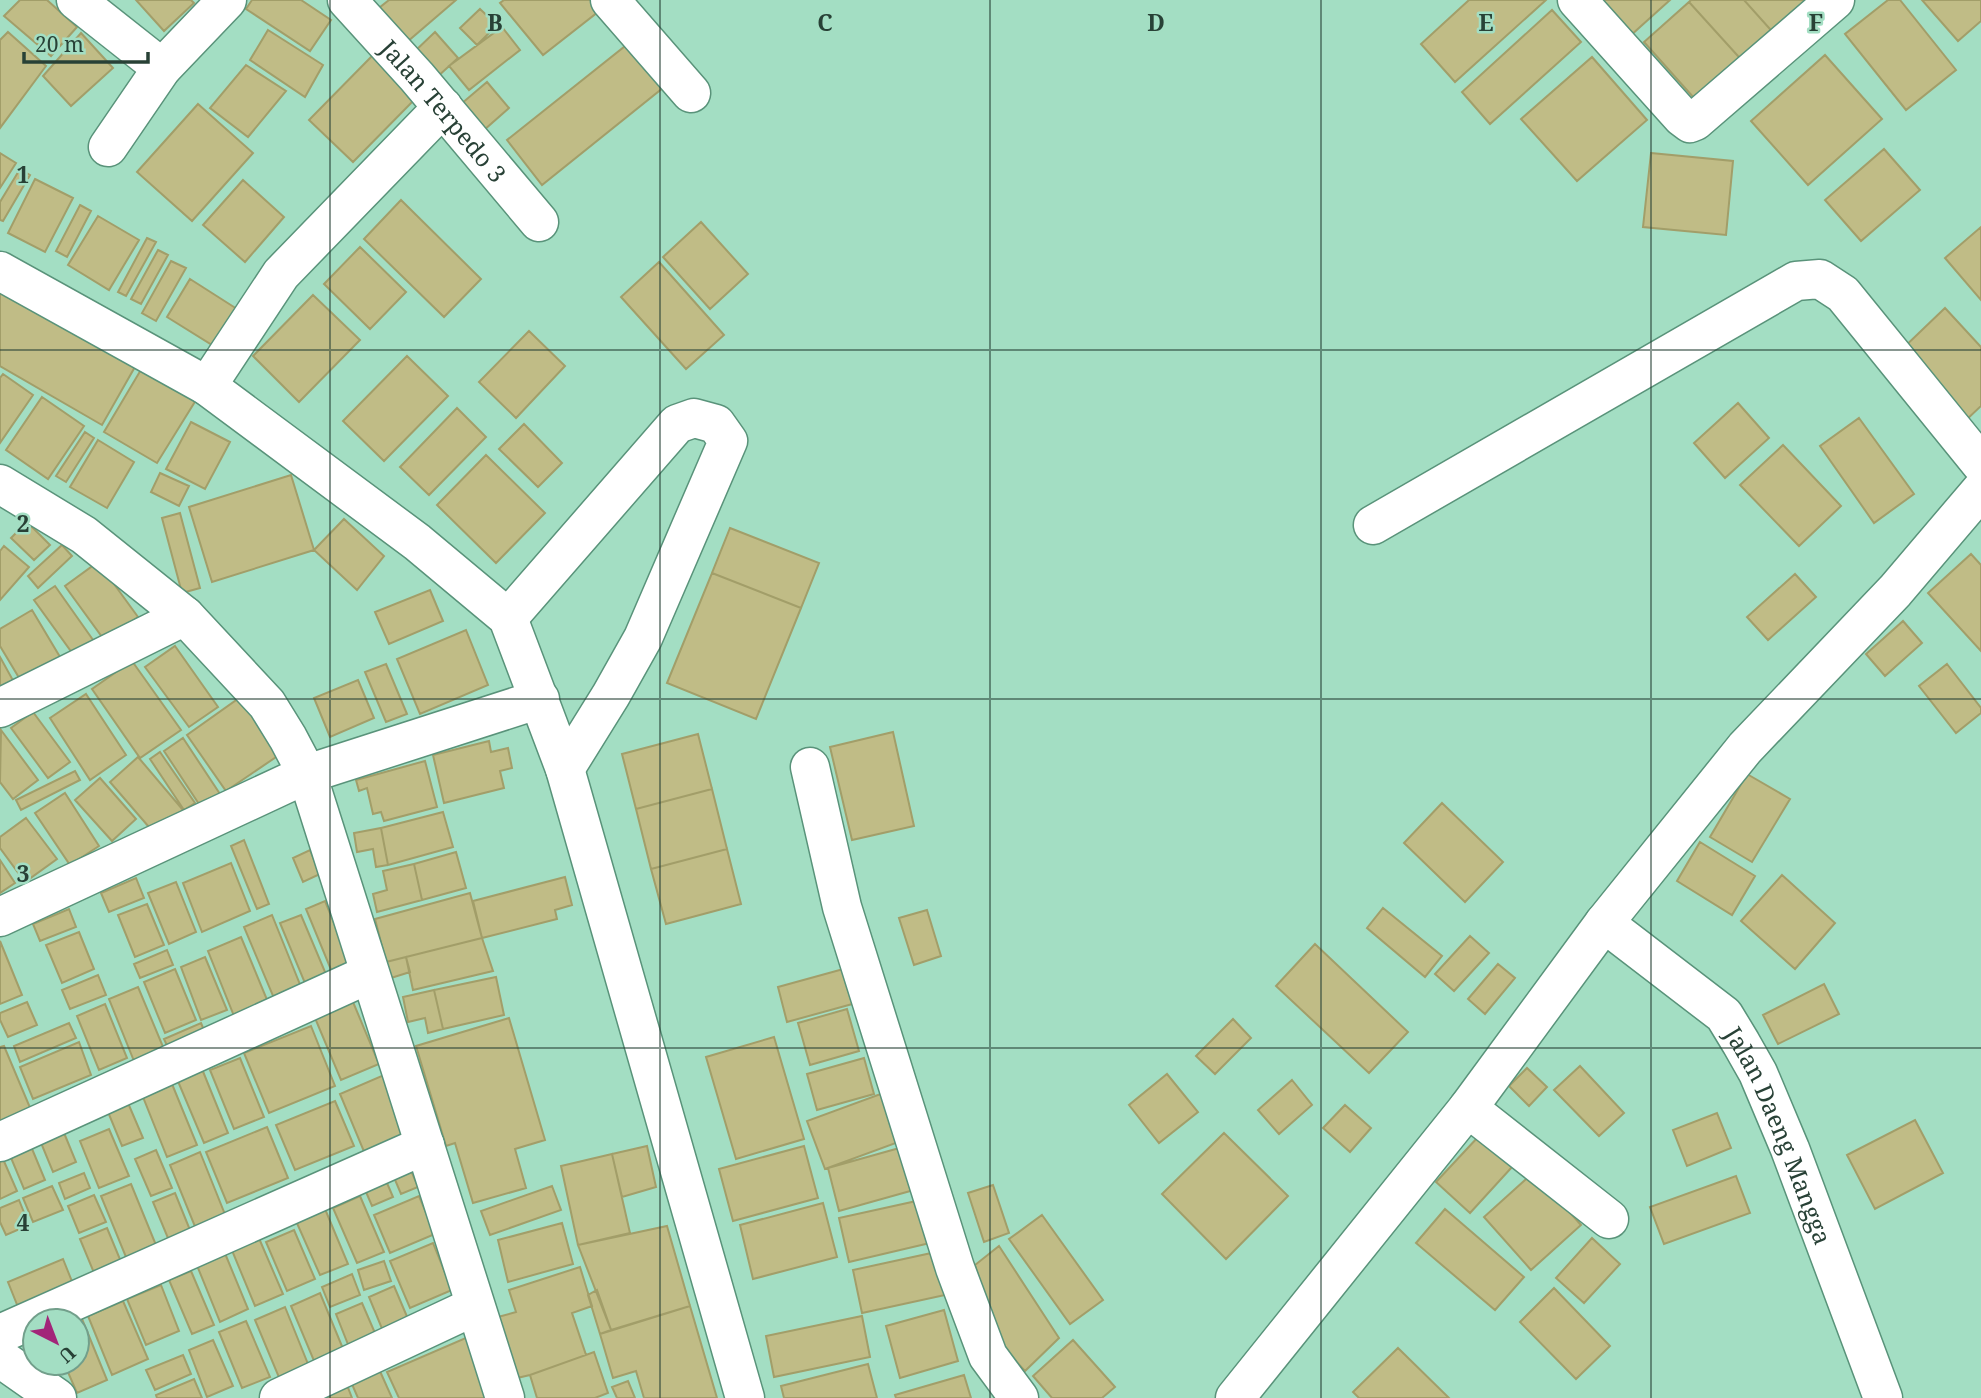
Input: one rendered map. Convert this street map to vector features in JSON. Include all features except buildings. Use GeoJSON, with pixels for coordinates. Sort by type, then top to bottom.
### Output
{"type":"FeatureCollection","features":[{"type":"Feature","properties":{"kind":"street"},"geometry":{"type":"LineString","coordinates":[[76,0],[162,68]]}},
{"type":"Feature","properties":{"kind":"street"},"geometry":{"type":"LineString","coordinates":[[108,147],[162,68],[227,0]]}},
{"type":"Feature","properties":{"kind":"street","name":"Jalan Terpedo 3"},"geometry":{"type":"LineString","coordinates":[[347,0],[443,107],[539,222]]}},
{"type":"Feature","properties":{"kind":"street"},"geometry":{"type":"LineString","coordinates":[[610,0],[691,93]]}},
{"type":"Feature","properties":{"kind":"street"},"geometry":{"type":"LineString","coordinates":[[1577,0],[1690,123],[1835,0]]}},
{"type":"Feature","properties":{"kind":"street"},"geometry":{"type":"LineString","coordinates":[[207,386],[281,274],[443,107]]}},
{"type":"Feature","properties":{"kind":"street"},"geometry":{"type":"LineString","coordinates":[[0,271],[207,386],[417,542],[508,618],[565,769],[745,1398]]}},
{"type":"Feature","properties":{"kind":"street"},"geometry":{"type":"LineString","coordinates":[[1373,525],[1796,281],[1820,279],[1843,294],[1981,464]]}},
{"type":"Feature","properties":{"kind":"street"},"geometry":{"type":"LineString","coordinates":[[508,618],[677,424],[694,418],[716,424],[728,441],[643,638],[565,769]]}},
{"type":"Feature","properties":{"kind":"street"},"geometry":{"type":"LineString","coordinates":[[0,484],[85,535],[185,616],[267,704],[288,738],[307,774],[505,1398]]}},
{"type":"Feature","properties":{"kind":"street"},"geometry":{"type":"LineString","coordinates":[[1235,1398],[1468,1108],[1604,923],[1745,748],[1895,590],[1981,490]]}},
{"type":"Feature","properties":{"kind":"street"},"geometry":{"type":"LineString","coordinates":[[0,708],[185,616]]}},
{"type":"Feature","properties":{"kind":"street"},"geometry":{"type":"LineString","coordinates":[[0,917],[307,774],[540,699]]}},
{"type":"Feature","properties":{"kind":"street"},"geometry":{"type":"LineString","coordinates":[[810,767],[842,907],[956,1268],[988,1356],[1019,1398]]}},
{"type":"Feature","properties":{"kind":"street","name":"Jalan Daeng Mangga"},"geometry":{"type":"LineString","coordinates":[[1604,923],[1724,1015],[1741,1043],[1758,1073],[1790,1149],[1883,1398]]}},
{"type":"Feature","properties":{"kind":"street"},"geometry":{"type":"LineString","coordinates":[[0,1142],[369,974]]}},
{"type":"Feature","properties":{"kind":"street"},"geometry":{"type":"LineString","coordinates":[[1468,1108],[1609,1219]]}},
{"type":"Feature","properties":{"kind":"street"},"geometry":{"type":"LineString","coordinates":[[0,1334],[425,1145]]}},
{"type":"Feature","properties":{"kind":"street"},"geometry":{"type":"LineString","coordinates":[[279,1398],[475,1306]]}},
{"type":"Feature","properties":{"kind":"street"},"geometry":{"type":"LineString","coordinates":[[0,1358],[57,1398]]}}]}
